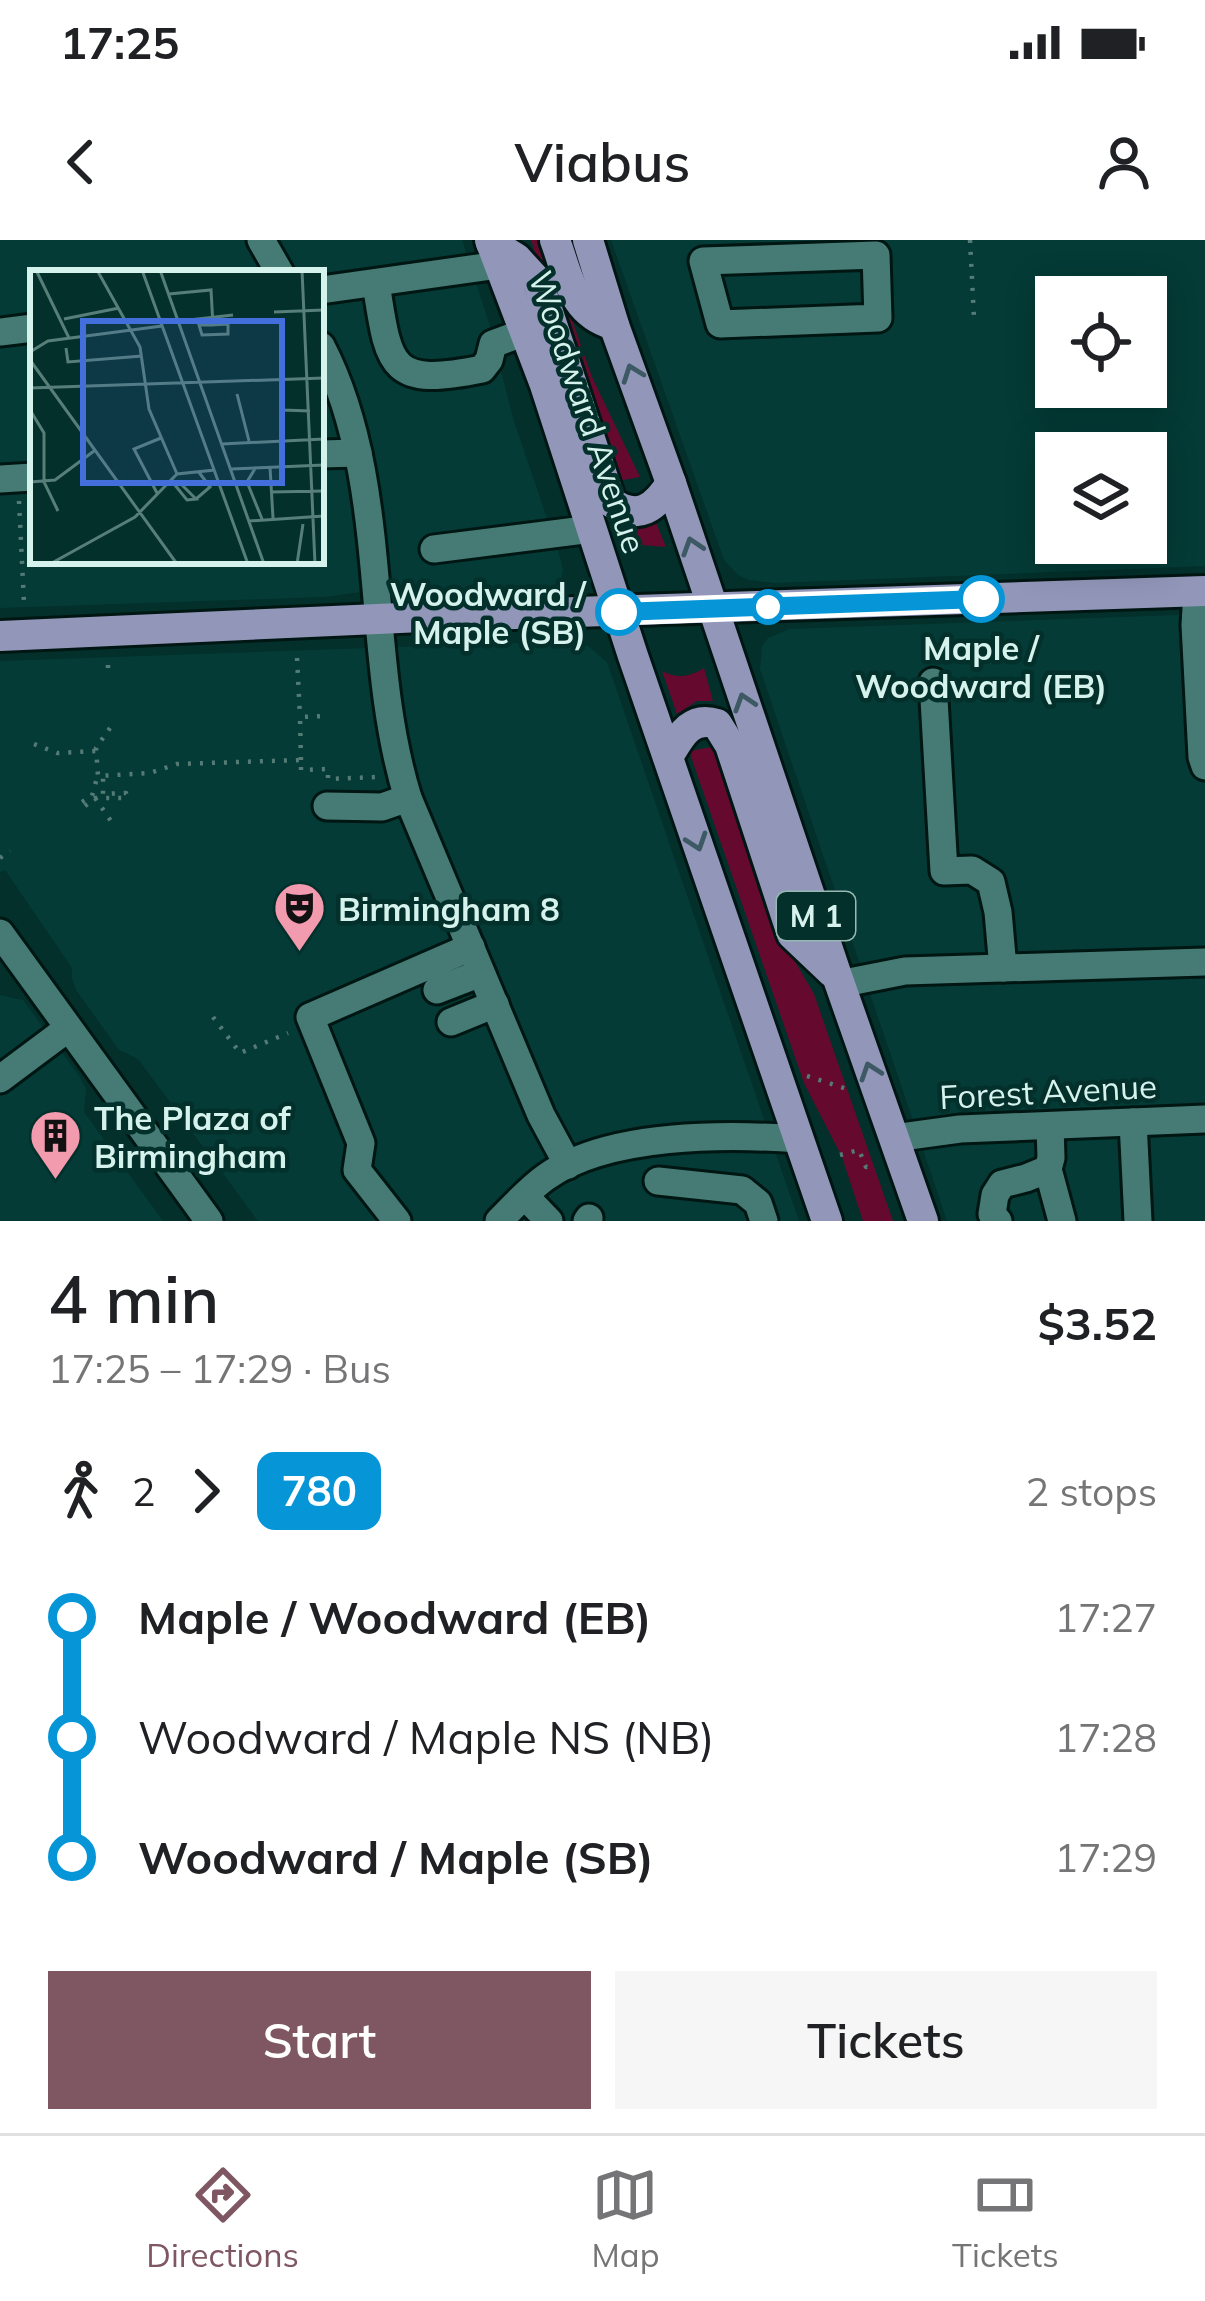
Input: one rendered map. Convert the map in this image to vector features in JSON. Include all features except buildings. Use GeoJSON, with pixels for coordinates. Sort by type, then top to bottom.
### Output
{"type":"FeatureCollection","features":[{"type":"Feature","properties":{"kind":"main road"},"geometry":{"type":"LineString","coordinates":[[555,240],[580,305],[596,320],[614,325]]}},
{"type":"Feature","properties":{"kind":"main road","name":"Woodward Avenue"},"geometry":{"type":"LineString","coordinates":[[588,240],[671,483]]}},
{"type":"Feature","properties":{"kind":"main road"},"geometry":{"type":"LineString","coordinates":[[493,249],[516,258],[538,282],[611,502],[630,512],[641,510],[659,502],[671,483]]}},
{"type":"Feature","properties":{"kind":"main road","name":"Woodward Avenue"},"geometry":{"type":"LineString","coordinates":[[493,249],[545,385],[827,1221]]}},
{"type":"Feature","properties":{"kind":"main road","name":"M 1"},"geometry":{"type":"LineString","coordinates":[[671,483],[923,1221]]}},
{"type":"Feature","properties":{"kind":"main road"},"geometry":{"type":"LineString","coordinates":[[0,636],[1201,591]]}},
{"type":"Feature","properties":{"kind":"main road"},"geometry":{"type":"LineString","coordinates":[[668,757],[682,732],[693,724],[705,720],[717,724],[730,745],[792,934],[838,980]]}},
{"type":"Feature","properties":{"kind":"main road"},"geometry":{"type":"LineString","coordinates":[[802,1148],[850,1221]]}},
{"type":"Feature","properties":{"kind":"street"},"geometry":{"type":"LineString","coordinates":[[261,240],[278,270]]}},
{"type":"Feature","properties":{"kind":"street"},"geometry":{"type":"LineString","coordinates":[[324,290],[376,283],[493,249]]}},
{"type":"Feature","properties":{"kind":"street"},"geometry":{"type":"LineString","coordinates":[[785,250],[876,254],[878,318],[720,324],[703,261],[785,250]]}},
{"type":"Feature","properties":{"kind":"street"},"geometry":{"type":"LineString","coordinates":[[376,283],[387,344],[396,364],[409,374],[433,377],[482,368],[493,344],[525,332]]}},
{"type":"Feature","properties":{"kind":"street"},"geometry":{"type":"LineString","coordinates":[[0,332],[30,328]]}},
{"type":"Feature","properties":{"kind":"street"},"geometry":{"type":"LineString","coordinates":[[325,363],[344,395],[358,453],[399,770],[395,803],[484,978],[541,1115],[568,1165]]}},
{"type":"Feature","properties":{"kind":"street"},"geometry":{"type":"LineString","coordinates":[[324,454],[358,453]]}},
{"type":"Feature","properties":{"kind":"street"},"geometry":{"type":"LineString","coordinates":[[434,549],[592,529]]}},
{"type":"Feature","properties":{"kind":"street"},"geometry":{"type":"LineString","coordinates":[[1201,591],[1195,625],[1205,766]]}},
{"type":"Feature","properties":{"kind":"street"},"geometry":{"type":"LineString","coordinates":[[933,682],[944,871],[972,870],[991,881],[1003,968]]}},
{"type":"Feature","properties":{"kind":"street"},"geometry":{"type":"LineString","coordinates":[[327,815],[395,803]]}},
{"type":"Feature","properties":{"kind":"street"},"geometry":{"type":"LineString","coordinates":[[0,933],[209,1221]]}},
{"type":"Feature","properties":{"kind":"street"},"geometry":{"type":"LineString","coordinates":[[838,980],[905,970],[1205,962]]}},
{"type":"Feature","properties":{"kind":"street"},"geometry":{"type":"LineString","coordinates":[[444,1006],[484,978]]}},
{"type":"Feature","properties":{"kind":"street"},"geometry":{"type":"LineString","coordinates":[[398,1221],[357,1171],[361,1143],[310,1016],[484,978]]}},
{"type":"Feature","properties":{"kind":"street"},"geometry":{"type":"LineString","coordinates":[[0,1079],[67,1029]]}},
{"type":"Feature","properties":{"kind":"street","name":"Forest Avenue"},"geometry":{"type":"LineString","coordinates":[[894,1138],[960,1129],[1205,1119]]}},
{"type":"Feature","properties":{"kind":"street"},"geometry":{"type":"LineString","coordinates":[[1133,1122],[1138,1221]]}},
{"type":"Feature","properties":{"kind":"street"},"geometry":{"type":"LineString","coordinates":[[1050,1126],[1048,1169],[1062,1221]]}},
{"type":"Feature","properties":{"kind":"street"},"geometry":{"type":"LineString","coordinates":[[499,1221],[546,1177],[598,1153],[688,1138],[742,1135],[802,1148]]}},
{"type":"Feature","properties":{"kind":"street"},"geometry":{"type":"LineString","coordinates":[[688,1138],[723,1186]]}},
{"type":"Feature","properties":{"kind":"street"},"geometry":{"type":"LineString","coordinates":[[992,1219],[995,1195],[1002,1184],[1048,1169]]}},
{"type":"Feature","properties":{"kind":"street"},"geometry":{"type":"LineString","coordinates":[[658,1181],[742,1190],[758,1203],[764,1221]]}},
{"type":"Feature","properties":{"kind":"street"},"geometry":{"type":"LineString","coordinates":[[525,1196],[549,1221]]}},
{"type":"Feature","properties":{"kind":"path"},"geometry":{"type":"LineString","coordinates":[[970,240],[974,318]]}},
{"type":"Feature","properties":{"kind":"path"},"geometry":{"type":"LineString","coordinates":[[17,480],[24,603]]}},
{"type":"Feature","properties":{"kind":"path"},"geometry":{"type":"LineString","coordinates":[[297,658],[301,770],[328,769],[328,779],[375,777]]}},
{"type":"Feature","properties":{"kind":"path"},"geometry":{"type":"LineString","coordinates":[[108,664],[108,676]]}},
{"type":"Feature","properties":{"kind":"path"},"geometry":{"type":"LineString","coordinates":[[300,717],[327,712]]}},
{"type":"Feature","properties":{"kind":"path"},"geometry":{"type":"LineString","coordinates":[[100,776],[84,804],[95,798],[126,798],[126,793],[103,794],[96,751],[110,728]]}},
{"type":"Feature","properties":{"kind":"path"},"geometry":{"type":"LineString","coordinates":[[34,744],[57,753],[96,751]]}},
{"type":"Feature","properties":{"kind":"path"},"geometry":{"type":"LineString","coordinates":[[100,776],[150,773],[177,764],[301,760]]}},
{"type":"Feature","properties":{"kind":"path"},"geometry":{"type":"LineString","coordinates":[[95,798],[111,820]]}},
{"type":"Feature","properties":{"kind":"path"},"geometry":{"type":"LineString","coordinates":[[0,858],[10,851]]}},
{"type":"Feature","properties":{"kind":"path"},"geometry":{"type":"LineString","coordinates":[[213,1017],[240,1053],[312,1023]]}},
{"type":"Feature","properties":{"kind":"path"},"geometry":{"type":"LineString","coordinates":[[800,1077],[847,1089]]}},
{"type":"Feature","properties":{"kind":"path"},"geometry":{"type":"LineString","coordinates":[[839,1156],[860,1150],[866,1167],[873,1165]]}},
{"type":"Feature","properties":{"kind":"shaded area"},"geometry":{"type":"Polygon","coordinates":[[[0,240],[462,240],[513,418],[560,557],[561,581],[552,586],[440,589],[415,585],[324,597],[0,608],[0,240]]]}},
{"type":"Feature","properties":{"kind":"shaded area"},"geometry":{"type":"Polygon","coordinates":[[[531,240],[544,240],[592,377],[640,477],[612,482],[531,240]]]}},
{"type":"Feature","properties":{"kind":"shaded area"},"geometry":{"type":"Polygon","coordinates":[[[611,240],[1205,240],[1205,566],[775,583],[738,575],[724,560],[611,240]]]}},
{"type":"Feature","properties":{"kind":"shaded area"},"geometry":{"type":"Polygon","coordinates":[[[654,518],[666,547],[641,545],[621,556],[620,527],[654,518]]]}},
{"type":"Feature","properties":{"kind":"shaded area"},"geometry":{"type":"Polygon","coordinates":[[[1205,614],[1205,1221],[947,1221],[760,669],[762,646],[789,629],[1205,614]]]}},
{"type":"Feature","properties":{"kind":"shaded area"},"geometry":{"type":"Polygon","coordinates":[[[570,641],[588,646],[607,662],[799,1221],[258,1221],[138,1059],[119,1050],[76,990],[72,968],[5,870],[0,872],[0,661],[570,641]]]}},
{"type":"Feature","properties":{"kind":"shaded area"},"geometry":{"type":"Polygon","coordinates":[[[704,668],[713,701],[697,701],[677,714],[662,671],[683,676],[704,668]]]}},
{"type":"Feature","properties":{"kind":"shaded area"},"geometry":{"type":"Polygon","coordinates":[[[717,746],[782,939],[814,994],[893,1221],[863,1221],[842,1157],[804,1083],[689,751],[717,746]]]}},
{"type":"Feature","properties":{"kind":"shaded area"},"geometry":{"type":"Polygon","coordinates":[[[0,995],[23,1000],[80,1077],[86,1089],[84,1112],[163,1221],[0,1221],[0,995]]]}},
{"type":"Feature","properties":{"kind":"bus line","name":"780"},"geometry":{"type":"LineString","coordinates":[[619,612],[981,599]]}},
{"type":"Feature","properties":{"kind":"place","name":"Maple / Woodward (EB)"},"geometry":{"type":"Point","coordinates":[981,599]}},
{"type":"Feature","properties":{"kind":"place","name":"Woodward / Maple (SB)"},"geometry":{"type":"Point","coordinates":[619,612]}},
{"type":"Feature","properties":{"kind":"place","name":"Birmingham 8"},"geometry":{"type":"Point","coordinates":[299,954]}},
{"type":"Feature","properties":{"kind":"place","name":"The Plaza of Birmingham"},"geometry":{"type":"Point","coordinates":[55,1182]}}]}
